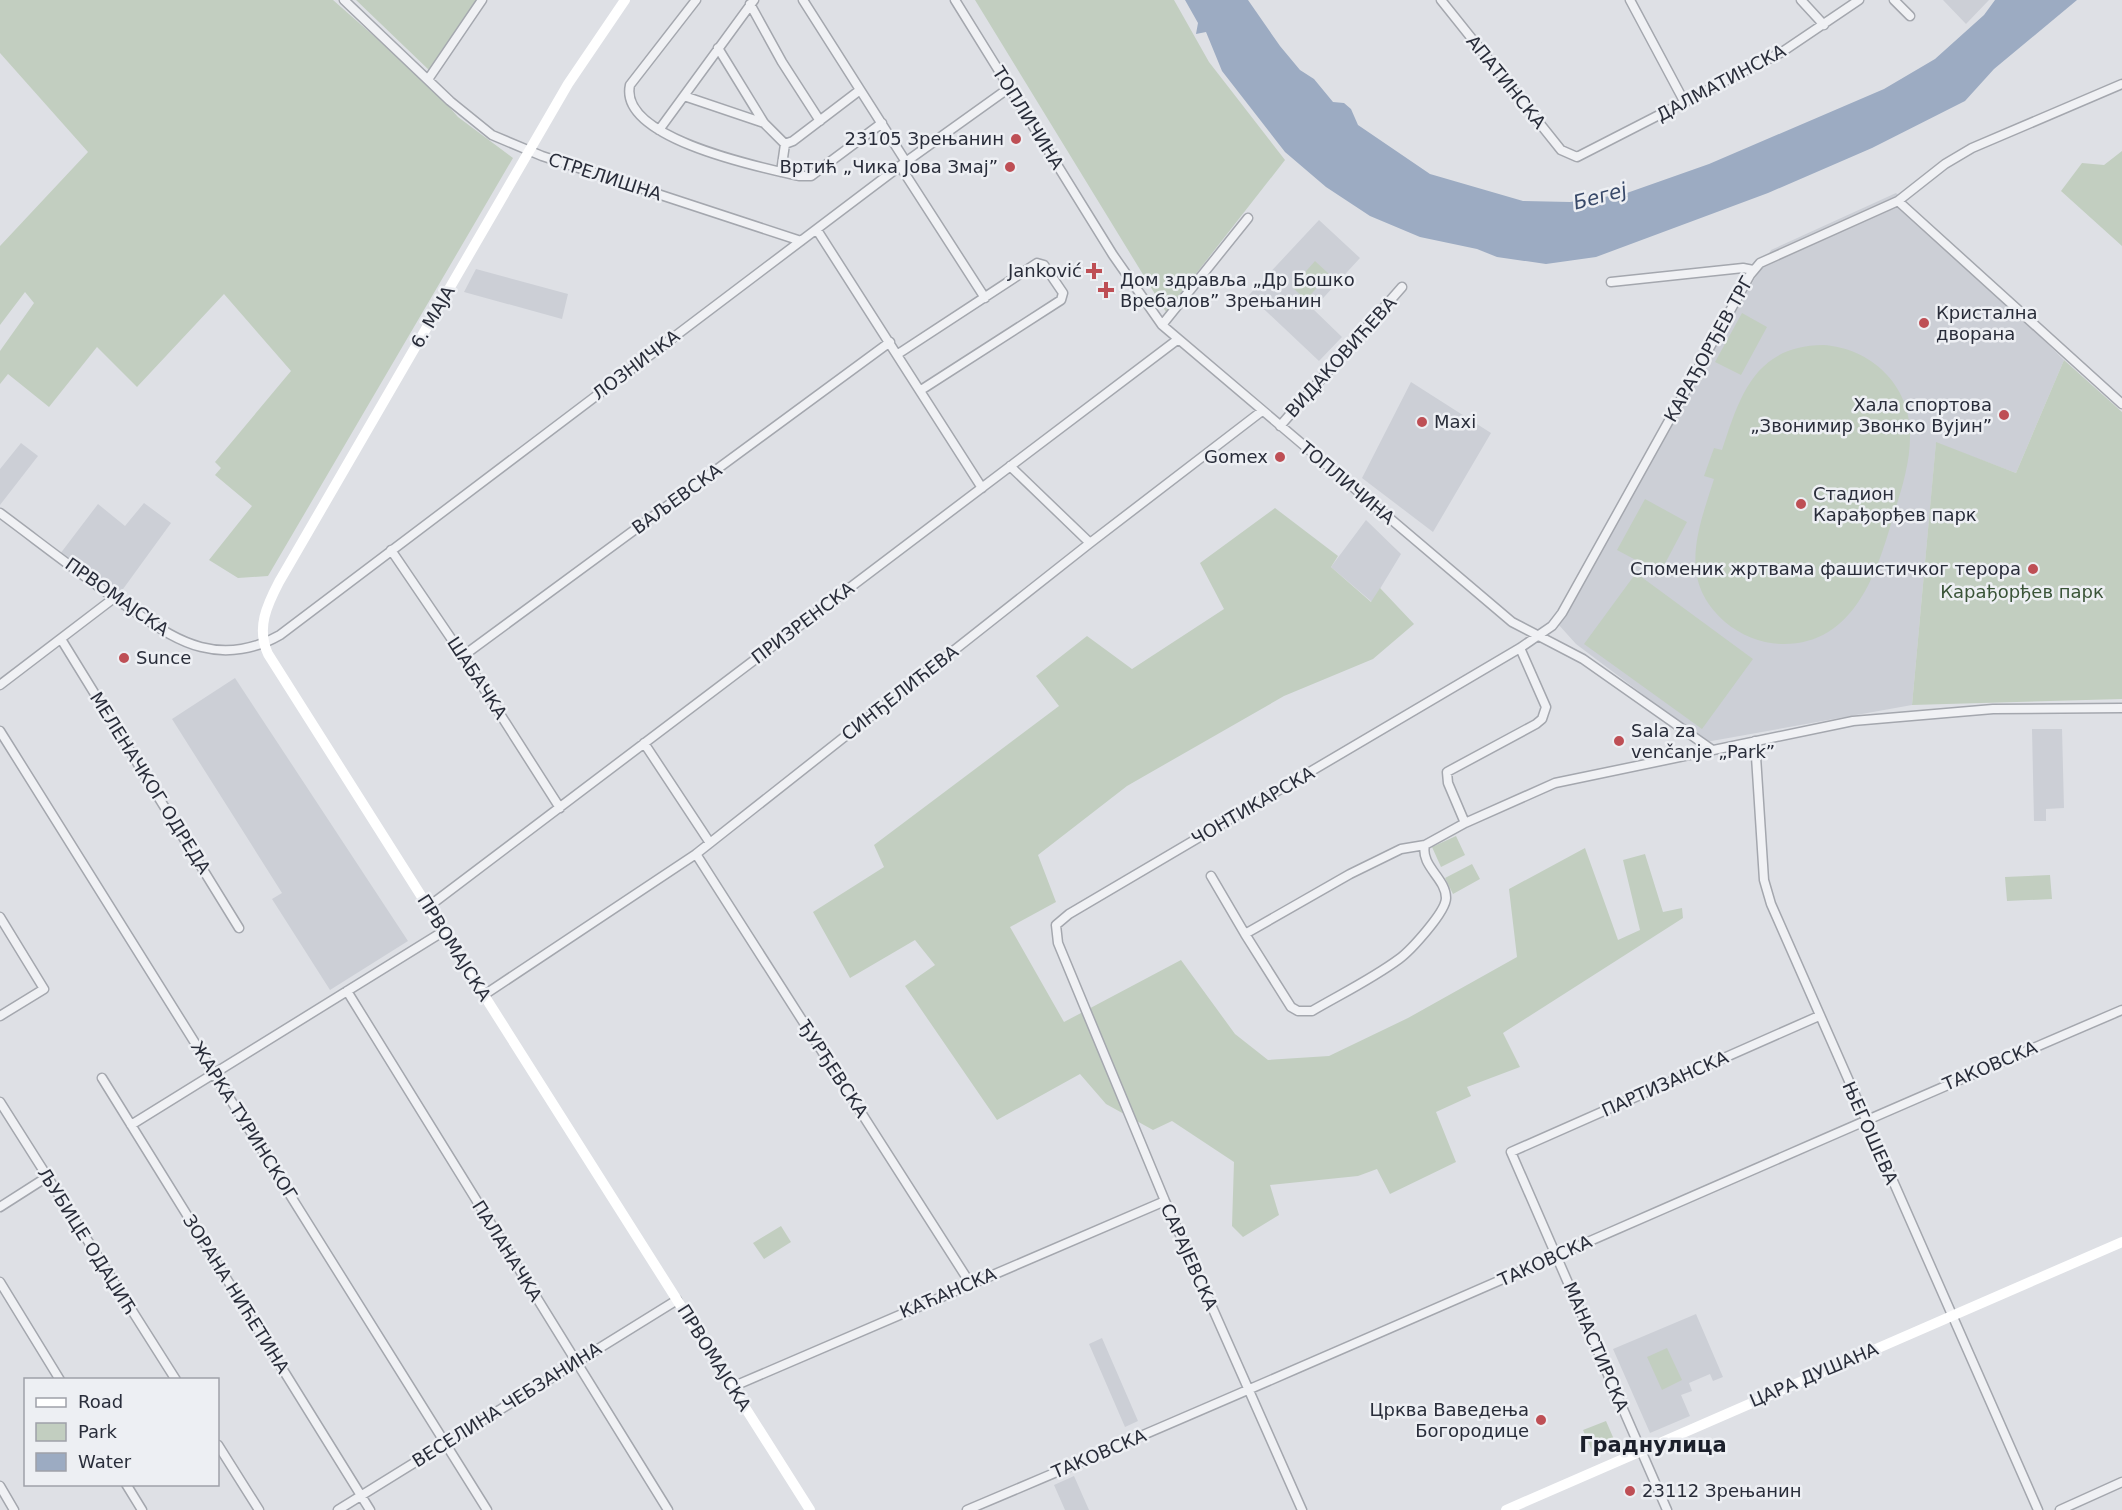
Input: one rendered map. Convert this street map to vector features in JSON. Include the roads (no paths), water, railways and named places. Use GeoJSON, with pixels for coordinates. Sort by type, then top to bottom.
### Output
{"type":"FeatureCollection","features":[{"type":"Feature","properties":{"kind":"street","name":"СТРЕЛИШНА"},"geometry":{"type":"LineString","coordinates":[[344,0],[492,135],[529,152],[801,241]]}},
{"type":"Feature","properties":{"kind":"street"},"geometry":{"type":"LineString","coordinates":[[429,78],[482,0]]}},
{"type":"Feature","properties":{"kind":"street","name":"6. МАЈА"},"geometry":{"type":"LineString","coordinates":[[265,644],[263,624],[265,610],[279,582],[574,73],[625,0]]}},
{"type":"Feature","properties":{"kind":"street"},"geometry":{"type":"LineString","coordinates":[[696,0],[630,85],[631,99],[639,112],[659,130],[681,144],[781,172],[811,176],[882,123]]}},
{"type":"Feature","properties":{"kind":"street"},"geometry":{"type":"LineString","coordinates":[[803,0],[882,123],[903,164],[985,298]]}},
{"type":"Feature","properties":{"kind":"street","name":"ТОПЛИЧИНА"},"geometry":{"type":"LineString","coordinates":[[955,0],[1119,264],[1162,325],[1512,622],[1536,637]]}},
{"type":"Feature","properties":{"kind":"street","name":"АПАТИНСКА"},"geometry":{"type":"LineString","coordinates":[[1441,0],[1561,150],[1577,157]]}},
{"type":"Feature","properties":{"kind":"street"},"geometry":{"type":"LineString","coordinates":[[1630,0],[1685,103]]}},
{"type":"Feature","properties":{"kind":"street"},"geometry":{"type":"LineString","coordinates":[[1801,0],[1824,25]]}},
{"type":"Feature","properties":{"kind":"street","name":"ДАЛМАТИНСКА"},"geometry":{"type":"LineString","coordinates":[[1577,157],[1782,52],[1859,0]]}},
{"type":"Feature","properties":{"kind":"street"},"geometry":{"type":"LineString","coordinates":[[1894,0],[1910,16]]}},
{"type":"Feature","properties":{"kind":"street"},"geometry":{"type":"LineString","coordinates":[[659,130],[752,2],[782,62],[820,121]]}},
{"type":"Feature","properties":{"kind":"street"},"geometry":{"type":"LineString","coordinates":[[718,48],[764,123],[785,144]]}},
{"type":"Feature","properties":{"kind":"street","name":"КАРАЂОРЂЕВ ТРГ"},"geometry":{"type":"LineString","coordinates":[[1520,648],[1552,626],[1562,613],[1753,270],[1772,256],[1898,201],[1945,164],[1972,148],[2122,84]]}},
{"type":"Feature","properties":{"kind":"street","name":"ЛОЗНИЧКА"},"geometry":{"type":"LineString","coordinates":[[265,644],[280,636],[903,164],[1009,88]]}},
{"type":"Feature","properties":{"kind":"street"},"geometry":{"type":"LineString","coordinates":[[785,144],[793,141],[860,90]]}},
{"type":"Feature","properties":{"kind":"street"},"geometry":{"type":"LineString","coordinates":[[684,96],[764,123]]}},
{"type":"Feature","properties":{"kind":"street"},"geometry":{"type":"LineString","coordinates":[[781,172],[785,144]]}},
{"type":"Feature","properties":{"kind":"street"},"geometry":{"type":"LineString","coordinates":[[1898,201],[2122,404]]}},
{"type":"Feature","properties":{"kind":"street"},"geometry":{"type":"LineString","coordinates":[[1162,325],[1248,218]]}},
{"type":"Feature","properties":{"kind":"street"},"geometry":{"type":"LineString","coordinates":[[817,230],[982,488]]}},
{"type":"Feature","properties":{"kind":"street"},"geometry":{"type":"LineString","coordinates":[[898,354],[1037,263],[1044,265],[1063,293],[1061,300],[921,390]]}},
{"type":"Feature","properties":{"kind":"street"},"geometry":{"type":"LineString","coordinates":[[1611,282],[1747,267],[1753,270]]}},
{"type":"Feature","properties":{"kind":"street","name":"ВИДАКОВИЋЕВА"},"geometry":{"type":"LineString","coordinates":[[1280,426],[1402,287]]}},
{"type":"Feature","properties":{"kind":"street","name":"ПРИЗРЕНСКА"},"geometry":{"type":"LineString","coordinates":[[428,907],[1178,340]]}},
{"type":"Feature","properties":{"kind":"street","name":"ВАЉЕВСКА"},"geometry":{"type":"LineString","coordinates":[[463,656],[890,342]]}},
{"type":"Feature","properties":{"kind":"street","name":"СИНЂЕЛИЋЕВА"},"geometry":{"type":"LineString","coordinates":[[484,995],[696,854],[1090,543],[1262,411]]}},
{"type":"Feature","properties":{"kind":"street"},"geometry":{"type":"LineString","coordinates":[[1010,466],[1090,543]]}},
{"type":"Feature","properties":{"kind":"street","name":"ПРВОМАЈСКА"},"geometry":{"type":"LineString","coordinates":[[0,513],[114,598],[168,634],[202,647],[240,650],[265,644],[268,654],[810,1510]]}},
{"type":"Feature","properties":{"kind":"street","name":"ШАБАЧКА"},"geometry":{"type":"LineString","coordinates":[[391,550],[463,656],[560,808]]}},
{"type":"Feature","properties":{"kind":"street"},"geometry":{"type":"LineString","coordinates":[[0,685],[114,598]]}},
{"type":"Feature","properties":{"kind":"street"},"geometry":{"type":"LineString","coordinates":[[1536,637],[1583,659],[1711,749]]}},
{"type":"Feature","properties":{"kind":"street","name":"МЕЛЕНАЧКОГ ОДРЕДА"},"geometry":{"type":"LineString","coordinates":[[61,639],[239,928]]}},
{"type":"Feature","properties":{"kind":"street"},"geometry":{"type":"LineString","coordinates":[[1465,823],[1448,783],[1447,772],[1536,723],[1545,714],[1546,707],[1520,648]]}},
{"type":"Feature","properties":{"kind":"street","name":"ЧОНТИКАРСКА"},"geometry":{"type":"LineString","coordinates":[[1082,1001],[1055,936],[1056,925],[1061,920],[1520,648]]}},
{"type":"Feature","properties":{"kind":"street"},"geometry":{"type":"LineString","coordinates":[[1245,933],[1401,849],[1425,845],[1465,823],[1555,783],[1853,721],[1923,713],[1993,709],[2122,708]]}},
{"type":"Feature","properties":{"kind":"street","name":"ЖАРКА ТУРИНСКОГ"},"geometry":{"type":"LineString","coordinates":[[0,731],[488,1510]]}},
{"type":"Feature","properties":{"kind":"street","name":"ЊЕГОШЕВА"},"geometry":{"type":"LineString","coordinates":[[1755,741],[1767,891],[1864,1120],[2038,1510]]}},
{"type":"Feature","properties":{"kind":"street"},"geometry":{"type":"LineString","coordinates":[[644,743],[710,843]]}},
{"type":"Feature","properties":{"kind":"street"},"geometry":{"type":"LineString","coordinates":[[1211,876],[1286,1002],[1298,1011],[1312,1011],[1401,958],[1439,916],[1446,898],[1444,887],[1425,857],[1425,845]]}},
{"type":"Feature","properties":{"kind":"street","name":"ЂУРЂЕВСКА"},"geometry":{"type":"LineString","coordinates":[[696,854],[970,1283]]}},
{"type":"Feature","properties":{"kind":"street"},"geometry":{"type":"LineString","coordinates":[[0,917],[44,989],[0,1016]]}},
{"type":"Feature","properties":{"kind":"street"},"geometry":{"type":"LineString","coordinates":[[131,1125],[444,931]]}},
{"type":"Feature","properties":{"kind":"street","name":"ПАЛАНАЧКА"},"geometry":{"type":"LineString","coordinates":[[347,991],[668,1510]]}},
{"type":"Feature","properties":{"kind":"street","name":"САРАЈЕВСКА"},"geometry":{"type":"LineString","coordinates":[[1082,1001],[1165,1201],[1302,1510]]}},
{"type":"Feature","properties":{"kind":"street","name":"ТАКОВСКА"},"geometry":{"type":"LineString","coordinates":[[967,1510],[1249,1392],[1864,1120],[2122,1010]]}},
{"type":"Feature","properties":{"kind":"street","name":"ПАРТИЗАНСКА"},"geometry":{"type":"LineString","coordinates":[[1511,1152],[1819,1016]]}},
{"type":"Feature","properties":{"kind":"street","name":"ЗОРАНА НИЋЕТИНА"},"geometry":{"type":"LineString","coordinates":[[102,1078],[370,1510]]}},
{"type":"Feature","properties":{"kind":"street","name":"ЉУБИЦЕ ОДАЏИЋ"},"geometry":{"type":"LineString","coordinates":[[0,1102],[175,1378]]}},
{"type":"Feature","properties":{"kind":"street","name":"МАНАСТИРСКА"},"geometry":{"type":"LineString","coordinates":[[1511,1152],[1667,1510]]}},
{"type":"Feature","properties":{"kind":"street"},"geometry":{"type":"LineString","coordinates":[[0,1207],[46,1177]]}},
{"type":"Feature","properties":{"kind":"street","name":"КАЋАНСКА"},"geometry":{"type":"LineString","coordinates":[[732,1387],[1165,1201]]}},
{"type":"Feature","properties":{"kind":"street","name":"ЦАРА ДУШАНА"},"geometry":{"type":"LineString","coordinates":[[1506,1510],[2122,1242]]}},
{"type":"Feature","properties":{"kind":"street"},"geometry":{"type":"LineString","coordinates":[[0,1282],[59,1378]]}},
{"type":"Feature","properties":{"kind":"street","name":"ВЕСЕЛИНА ЧЕБЗАНИНА"},"geometry":{"type":"LineString","coordinates":[[338,1510],[677,1300]]}},
{"type":"Feature","properties":{"kind":"street"},"geometry":{"type":"LineString","coordinates":[[219,1447],[259,1510]]}},
{"type":"Feature","properties":{"kind":"street"},"geometry":{"type":"LineString","coordinates":[[2060,1510],[2122,1482]]}},
{"type":"Feature","properties":{"kind":"street"},"geometry":{"type":"LineString","coordinates":[[0,1486],[14,1510]]}},
{"type":"Feature","properties":{"kind":"street"},"geometry":{"type":"LineString","coordinates":[[127,1486],[142,1510]]}},
{"type":"Feature","properties":{"kind":"water"},"geometry":{"type":"Polygon","coordinates":[[[1185,0],[1248,0],[1300,70],[1314,79],[1333,102],[1344,103],[1351,109],[1358,125],[1430,174],[1523,201],[1570,202],[1624,194],[1709,164],[1884,89],[1935,59],[1984,15],[1995,0],[2077,0],[1994,69],[1965,101],[1872,148],[1768,193],[1596,257],[1546,264],[1497,257],[1477,249],[1420,237],[1370,216],[1326,187],[1285,152],[1222,71],[1206,32],[1196,34],[1198,23],[1185,0]]]}},
{"type":"Feature","properties":{"kind":"place","name":"23105 Зрењанин"},"geometry":{"type":"Point","coordinates":[1016,139]}},
{"type":"Feature","properties":{"kind":"place","name":"Вртић „Чика Јова Змај”"},"geometry":{"type":"Point","coordinates":[1010,167]}},
{"type":"Feature","properties":{"kind":"place","name":"Janković"},"geometry":{"type":"Point","coordinates":[1094,271]}},
{"type":"Feature","properties":{"kind":"place","name":"Дом здравља „Др Бошко Вребалов” Зрењанин"},"geometry":{"type":"Point","coordinates":[1106,290]}},
{"type":"Feature","properties":{"kind":"place","name":"Кристална дворана"},"geometry":{"type":"Point","coordinates":[1924,323]}},
{"type":"Feature","properties":{"kind":"place","name":"Хала спортова „Звонимир Звонко Вујин”"},"geometry":{"type":"Point","coordinates":[2004,415]}},
{"type":"Feature","properties":{"kind":"place","name":"Maxi"},"geometry":{"type":"Point","coordinates":[1422,422]}},
{"type":"Feature","properties":{"kind":"place","name":"Gomex"},"geometry":{"type":"Point","coordinates":[1280,457]}},
{"type":"Feature","properties":{"kind":"place","name":"Стадион Карађорђев парк"},"geometry":{"type":"Point","coordinates":[1801,504]}},
{"type":"Feature","properties":{"kind":"place","name":"Споменик жртвама фашистичког терора"},"geometry":{"type":"Point","coordinates":[2033,569]}},
{"type":"Feature","properties":{"kind":"place","name":"Sunce"},"geometry":{"type":"Point","coordinates":[124,658]}},
{"type":"Feature","properties":{"kind":"place","name":"Sala za venčanje „Park”"},"geometry":{"type":"Point","coordinates":[1619,741]}},
{"type":"Feature","properties":{"kind":"place","name":"Црква Ваведења Богородице"},"geometry":{"type":"Point","coordinates":[1541,1420]}},
{"type":"Feature","properties":{"kind":"place","name":"23112 Зрењанин"},"geometry":{"type":"Point","coordinates":[1630,1491]}},
{"type":"Feature","properties":{"kind":"district","name":"Граднулица"},"geometry":{"type":"Point","coordinates":[1653,1445]}},
{"type":"Feature","properties":{"kind":"water label","name":"Бегеј"},"geometry":{"type":"Point","coordinates":[1600,196]}},
{"type":"Feature","properties":{"kind":"park label","name":"Карађорђев парк"},"geometry":{"type":"Point","coordinates":[2022,592]}}]}
